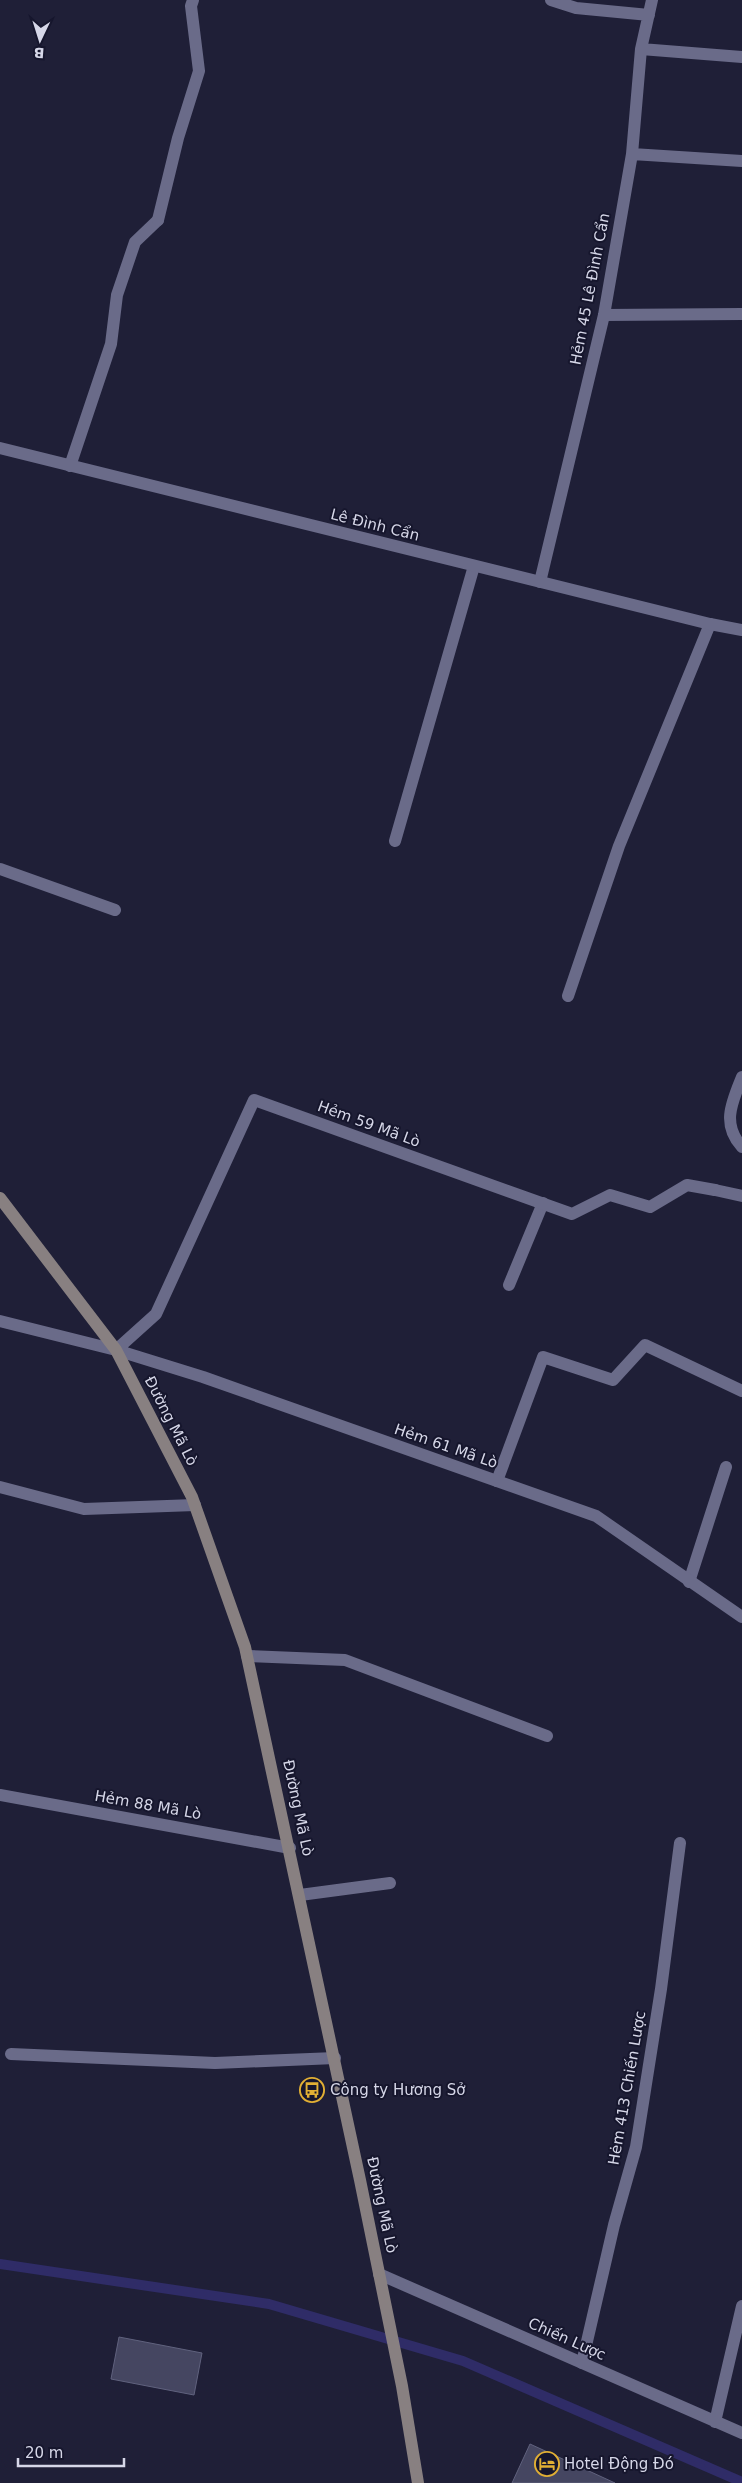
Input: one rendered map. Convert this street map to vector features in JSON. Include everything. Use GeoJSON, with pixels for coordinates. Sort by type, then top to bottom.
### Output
{"type":"FeatureCollection","features":[{"type":"Feature","properties":{"kind":"main road","name":"Đường Mã Lò"},"geometry":{"type":"LineString","coordinates":[[0,1198],[116,1350],[195,1505],[247,1656],[335,2058],[402,2386],[418,2483]]}},
{"type":"Feature","properties":{"kind":"street"},"geometry":{"type":"LineString","coordinates":[[70,466],[111,344],[117,295],[135,242],[158,220],[178,138],[199,71],[191,6],[192,0]]}},
{"type":"Feature","properties":{"kind":"street"},"geometry":{"type":"LineString","coordinates":[[551,0],[576,8],[648,15]]}},
{"type":"Feature","properties":{"kind":"street","name":"Hẻm 45 Lê Đình Cẩn"},"geometry":{"type":"LineString","coordinates":[[540,582],[604,315],[632,154],[641,49],[652,0]]}},
{"type":"Feature","properties":{"kind":"street"},"geometry":{"type":"LineString","coordinates":[[641,49],[742,57]]}},
{"type":"Feature","properties":{"kind":"street"},"geometry":{"type":"LineString","coordinates":[[632,154],[742,161]]}},
{"type":"Feature","properties":{"kind":"street"},"geometry":{"type":"LineString","coordinates":[[604,315],[742,314]]}},
{"type":"Feature","properties":{"kind":"street","name":"Lê Đình Cẩn"},"geometry":{"type":"LineString","coordinates":[[0,448],[710,624],[742,630]]}},
{"type":"Feature","properties":{"kind":"street"},"geometry":{"type":"LineString","coordinates":[[395,842],[474,566]]}},
{"type":"Feature","properties":{"kind":"street"},"geometry":{"type":"LineString","coordinates":[[568,996],[619,846],[710,624]]}},
{"type":"Feature","properties":{"kind":"street"},"geometry":{"type":"LineString","coordinates":[[0,869],[115,910]]}},
{"type":"Feature","properties":{"kind":"street"},"geometry":{"type":"LineString","coordinates":[[742,1077],[729,1109],[732,1136],[742,1146]]}},
{"type":"Feature","properties":{"kind":"street","name":"Hẻm 59 Mã Lò"},"geometry":{"type":"LineString","coordinates":[[116,1350],[156,1314],[254,1100],[572,1214],[610,1195],[650,1207],[687,1185],[742,1196]]}},
{"type":"Feature","properties":{"kind":"street"},"geometry":{"type":"LineString","coordinates":[[509,1285],[543,1203]]}},
{"type":"Feature","properties":{"kind":"street","name":"Hẻm 61 Mã Lò"},"geometry":{"type":"LineString","coordinates":[[0,1321],[116,1350],[203,1378],[596,1516],[742,1617]]}},
{"type":"Feature","properties":{"kind":"street"},"geometry":{"type":"LineString","coordinates":[[497,1481],[543,1357],[613,1380],[646,1345],[742,1390]]}},
{"type":"Feature","properties":{"kind":"street"},"geometry":{"type":"LineString","coordinates":[[689,1582],[726,1467]]}},
{"type":"Feature","properties":{"kind":"street"},"geometry":{"type":"LineString","coordinates":[[0,1486],[84,1509],[195,1505]]}},
{"type":"Feature","properties":{"kind":"street"},"geometry":{"type":"LineString","coordinates":[[247,1656],[345,1660],[547,1736]]}},
{"type":"Feature","properties":{"kind":"street","name":"Hẻm 88 Mã Lò"},"geometry":{"type":"LineString","coordinates":[[0,1794],[290,1848]]}},
{"type":"Feature","properties":{"kind":"street","name":"Hėm 413 Chiến Lược"},"geometry":{"type":"LineString","coordinates":[[582,2363],[614,2226],[636,2147],[661,1989],[680,1843]]}},
{"type":"Feature","properties":{"kind":"street"},"geometry":{"type":"LineString","coordinates":[[300,1895],[390,1883]]}},
{"type":"Feature","properties":{"kind":"street"},"geometry":{"type":"LineString","coordinates":[[11,2054],[215,2063],[335,2058]]}},
{"type":"Feature","properties":{"kind":"street","name":"Chiến Lược"},"geometry":{"type":"LineString","coordinates":[[379,2274],[742,2433]]}},
{"type":"Feature","properties":{"kind":"street"},"geometry":{"type":"LineString","coordinates":[[714,2422],[742,2306]]}},
{"type":"Feature","properties":{"kind":"building"},"geometry":{"type":"Polygon","coordinates":[[[119,2337],[202,2353],[194,2395],[111,2379],[119,2337]]]}},
{"type":"Feature","properties":{"kind":"building","name":"Hotel Động Đó"},"geometry":{"type":"Polygon","coordinates":[[[530,2444],[615,2483],[512,2483],[530,2444]]]}},
{"type":"Feature","properties":{"kind":"waterway"},"geometry":{"type":"LineString","coordinates":[[0,2264],[269,2304],[463,2361],[742,2482]]}},
{"type":"Feature","properties":{"kind":"place","name":"Công ty Hương Sở"},"geometry":{"type":"Point","coordinates":[312,2090]}},
{"type":"Feature","properties":{"kind":"place","name":"Hotel Động Đó"},"geometry":{"type":"Point","coordinates":[547,2464]}}]}
